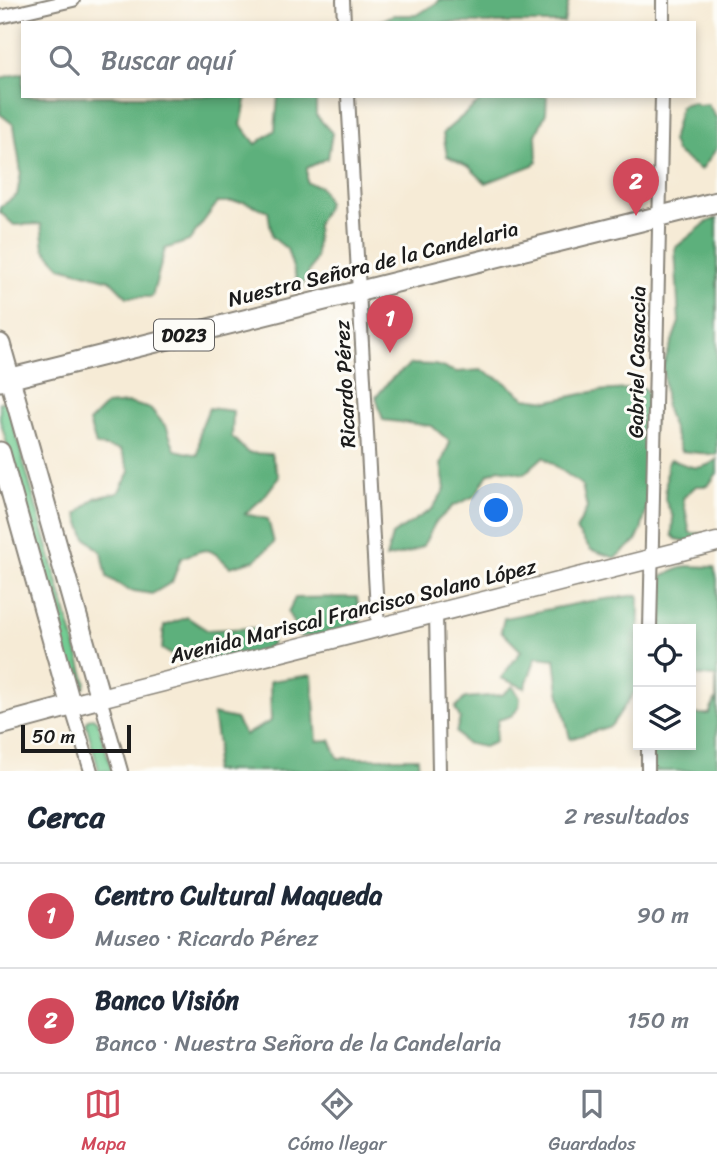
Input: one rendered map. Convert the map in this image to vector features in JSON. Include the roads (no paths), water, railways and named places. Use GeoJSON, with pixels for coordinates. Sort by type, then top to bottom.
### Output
{"type":"FeatureCollection","features":[{"type":"Feature","properties":{"kind":"main road","name":"Nuestra Señora de la Candelaria"},"geometry":{"type":"LineString","coordinates":[[5,379],[717,201]]}},
{"type":"Feature","properties":{"kind":"main road"},"geometry":{"type":"LineString","coordinates":[[0,344],[5,379],[100,698]]}},
{"type":"Feature","properties":{"kind":"main road"},"geometry":{"type":"LineString","coordinates":[[0,452],[71,706]]}},
{"type":"Feature","properties":{"kind":"main road","name":"Avenida Mariscal Francisco Solano López"},"geometry":{"type":"LineString","coordinates":[[0,724],[100,698]]}},
{"type":"Feature","properties":{"kind":"street"},"geometry":{"type":"LineString","coordinates":[[0,17],[73,0]]}},
{"type":"Feature","properties":{"kind":"street"},"geometry":{"type":"LineString","coordinates":[[342,0],[344,21]]}},
{"type":"Feature","properties":{"kind":"street"},"geometry":{"type":"LineString","coordinates":[[663,0],[663,21]]}},
{"type":"Feature","properties":{"kind":"street","name":"Ricardo Pérez"},"geometry":{"type":"LineString","coordinates":[[348,98],[378,628]]}},
{"type":"Feature","properties":{"kind":"street","name":"Gabriel Casaccia"},"geometry":{"type":"LineString","coordinates":[[650,624],[662,98]]}},
{"type":"Feature","properties":{"kind":"street","name":"Avenida Mariscal Francisco Solano López"},"geometry":{"type":"LineString","coordinates":[[100,698],[717,542]]}},
{"type":"Feature","properties":{"kind":"street"},"geometry":{"type":"LineString","coordinates":[[436,613],[439,771]]}},
{"type":"Feature","properties":{"kind":"street"},"geometry":{"type":"LineString","coordinates":[[100,698],[121,771]]}},
{"type":"Feature","properties":{"kind":"street"},"geometry":{"type":"LineString","coordinates":[[71,706],[91,771]]}},
{"type":"Feature","properties":{"kind":"street"},"geometry":{"type":"LineString","coordinates":[[648,750],[648,771]]}},
{"type":"Feature","properties":{"kind":"place","name":"Banco Visión"},"geometry":{"type":"Point","coordinates":[636,216]}},
{"type":"Feature","properties":{"kind":"place","name":"Centro Cultural Maqueda"},"geometry":{"type":"Point","coordinates":[390,353]}}]}
